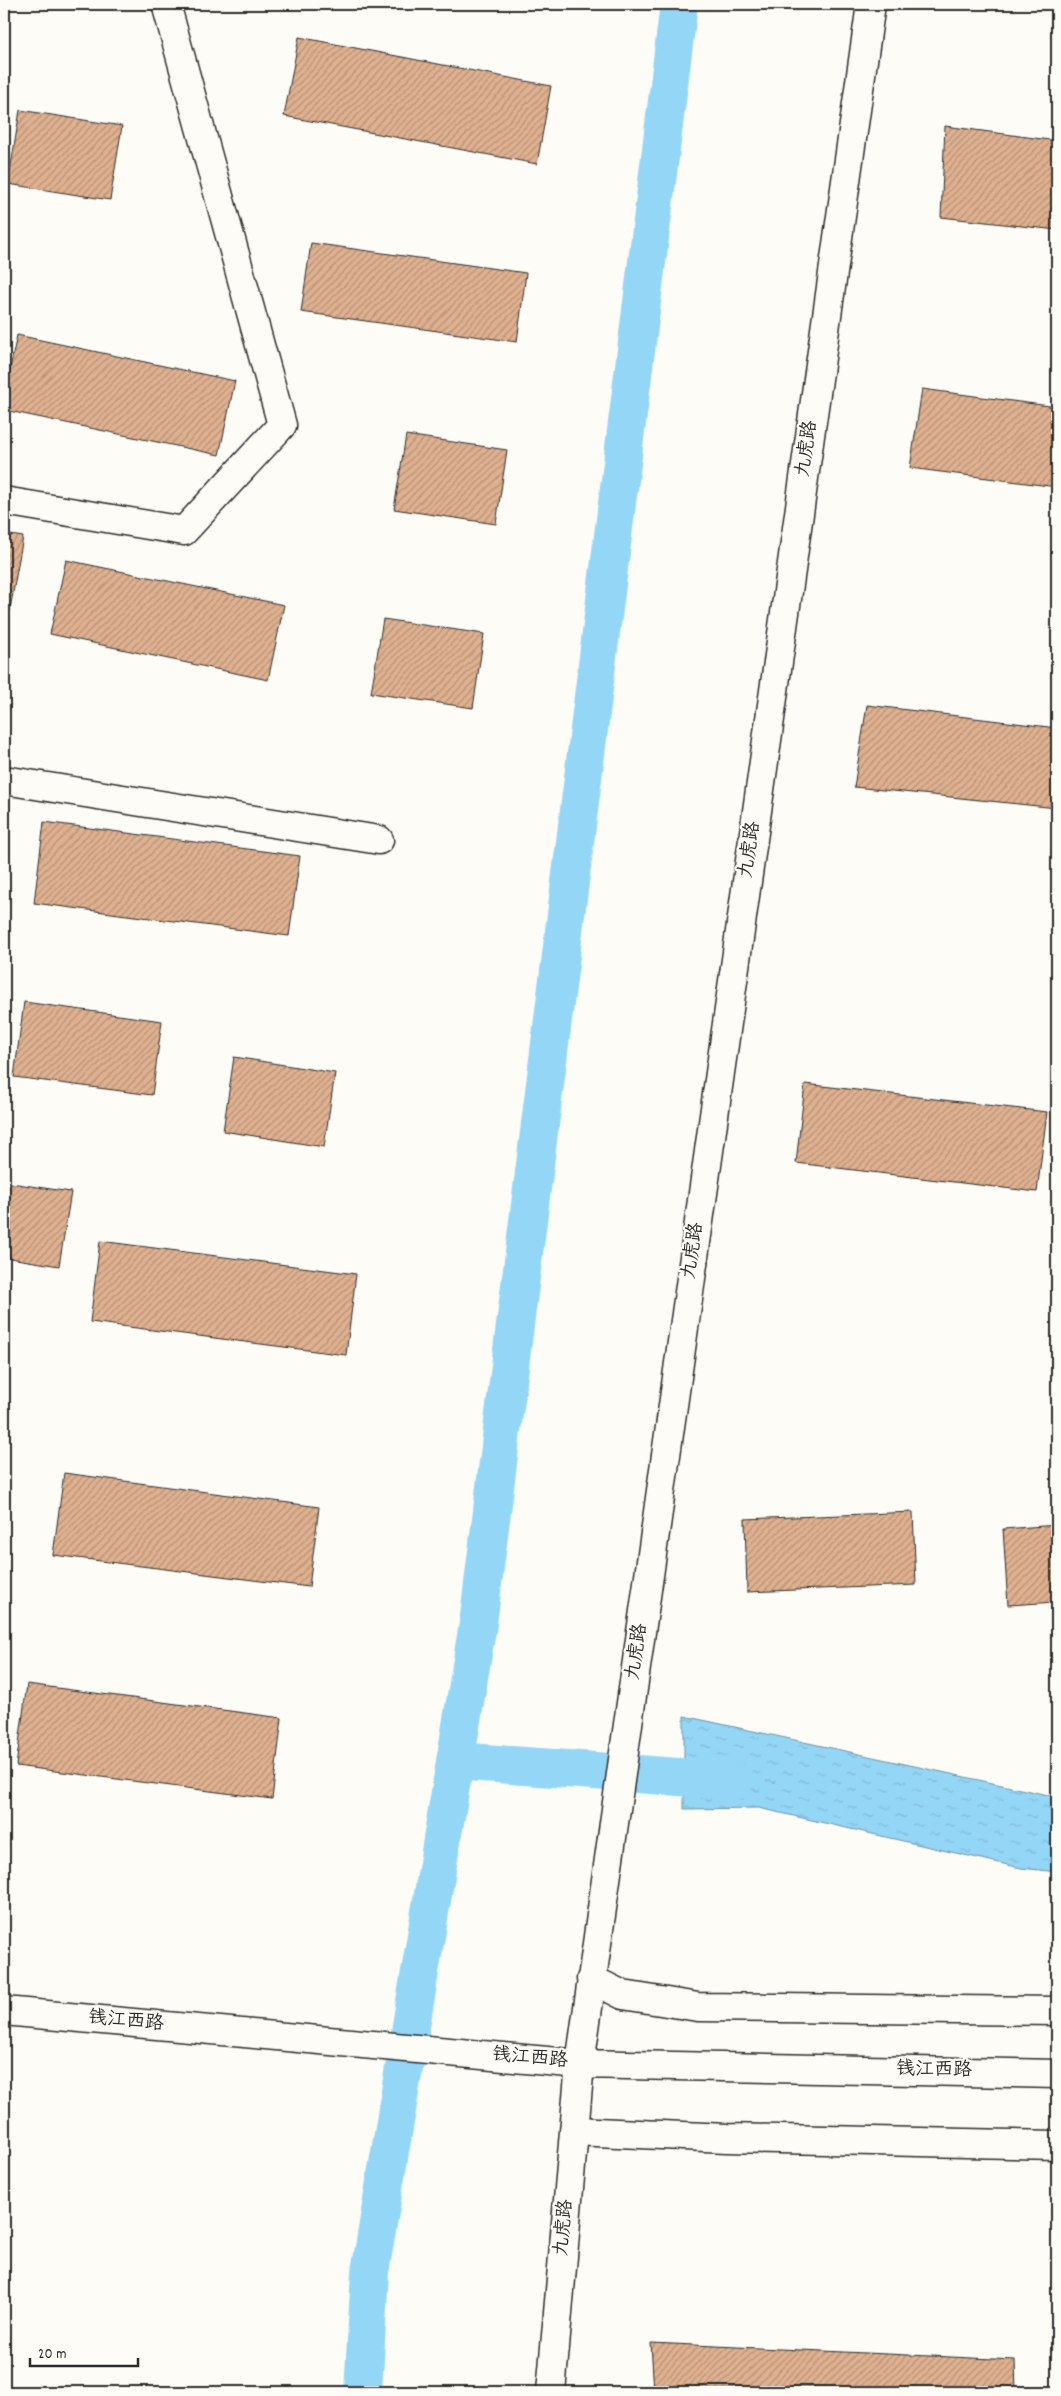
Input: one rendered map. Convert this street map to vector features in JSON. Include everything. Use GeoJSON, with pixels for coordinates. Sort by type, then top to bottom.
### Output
{"type":"FeatureCollection","features":[{"type":"Feature","properties":{"kind":"street"},"geometry":{"type":"LineString","coordinates":[[4,501],[184,531],[282,424],[166,4]]}},
{"type":"Feature","properties":{"kind":"street","name":"九虎路"},"geometry":{"type":"LineString","coordinates":[[551,2392],[580,2064],[591,1979],[871,4]]}},
{"type":"Feature","properties":{"kind":"street"},"geometry":{"type":"LineString","coordinates":[[4,780],[379,840]]}},
{"type":"Feature","properties":{"kind":"street"},"geometry":{"type":"LineString","coordinates":[[591,1979],[623,1995],[698,2007],[1057,2011]]}},
{"type":"Feature","properties":{"kind":"street","name":"钱江西路"},"geometry":{"type":"LineString","coordinates":[[4,2011],[580,2064],[1057,2074]]}},
{"type":"Feature","properties":{"kind":"street"},"geometry":{"type":"LineString","coordinates":[[574,2131],[727,2138],[1057,2145]]}},
{"type":"Feature","properties":{"kind":"water"},"geometry":{"type":"Polygon","coordinates":[[[684,1716],[1057,1797],[1057,1872],[1021,1868],[759,1808],[684,1809],[684,1716]]]}},
{"type":"Feature","properties":{"kind":"building"},"geometry":{"type":"Polygon","coordinates":[[[299,37],[551,86],[537,164],[284,116],[299,37]]]}},
{"type":"Feature","properties":{"kind":"building"},"geometry":{"type":"Polygon","coordinates":[[[20,110],[122,126],[110,200],[8,184],[20,110]]]}},
{"type":"Feature","properties":{"kind":"building"},"geometry":{"type":"Polygon","coordinates":[[[945,126],[1057,141],[1057,230],[941,217],[945,126]]]}},
{"type":"Feature","properties":{"kind":"building"},"geometry":{"type":"Polygon","coordinates":[[[311,243],[526,273],[517,342],[301,312],[311,243]]]}},
{"type":"Feature","properties":{"kind":"building"},"geometry":{"type":"Polygon","coordinates":[[[17,335],[235,381],[219,455],[4,410],[4,397],[17,335]]]}},
{"type":"Feature","properties":{"kind":"building"},"geometry":{"type":"Polygon","coordinates":[[[922,389],[1057,407],[1057,487],[910,468],[922,389]]]}},
{"type":"Feature","properties":{"kind":"building"},"geometry":{"type":"Polygon","coordinates":[[[406,435],[507,450],[496,524],[394,509],[406,435]]]}},
{"type":"Feature","properties":{"kind":"building"},"geometry":{"type":"Polygon","coordinates":[[[4,534],[23,537],[9,615],[4,614],[4,534]]]}},
{"type":"Feature","properties":{"kind":"building"},"geometry":{"type":"Polygon","coordinates":[[[66,560],[284,605],[268,680],[50,634],[66,560]]]}},
{"type":"Feature","properties":{"kind":"building"},"geometry":{"type":"Polygon","coordinates":[[[383,619],[484,634],[473,708],[371,693],[383,619]]]}},
{"type":"Feature","properties":{"kind":"building"},"geometry":{"type":"Polygon","coordinates":[[[867,705],[1057,728],[1057,808],[854,787],[867,705]]]}},
{"type":"Feature","properties":{"kind":"building"},"geometry":{"type":"Polygon","coordinates":[[[44,822],[300,856],[289,936],[34,903],[44,822]]]}},
{"type":"Feature","properties":{"kind":"building"},"geometry":{"type":"Polygon","coordinates":[[[24,1002],[162,1021],[152,1095],[14,1077],[24,1002]]]}},
{"type":"Feature","properties":{"kind":"building"},"geometry":{"type":"Polygon","coordinates":[[[234,1057],[335,1073],[324,1147],[223,1131],[234,1057]]]}},
{"type":"Feature","properties":{"kind":"building"},"geometry":{"type":"Polygon","coordinates":[[[805,1084],[1047,1112],[1037,1192],[796,1163],[805,1084]]]}},
{"type":"Feature","properties":{"kind":"building"},"geometry":{"type":"Polygon","coordinates":[[[4,1182],[71,1192],[59,1266],[4,1257],[4,1182]]]}},
{"type":"Feature","properties":{"kind":"building"},"geometry":{"type":"Polygon","coordinates":[[[100,1241],[356,1274],[346,1355],[90,1322],[100,1241]]]}},
{"type":"Feature","properties":{"kind":"building"},"geometry":{"type":"Polygon","coordinates":[[[64,1473],[319,1507],[309,1587],[53,1555],[64,1473]]]}},
{"type":"Feature","properties":{"kind":"building"},"geometry":{"type":"Polygon","coordinates":[[[913,1512],[916,1585],[747,1592],[745,1519],[913,1512]]]}},
{"type":"Feature","properties":{"kind":"building"},"geometry":{"type":"Polygon","coordinates":[[[1057,1525],[1057,1602],[1008,1605],[1003,1529],[1057,1525]]]}},
{"type":"Feature","properties":{"kind":"building"},"geometry":{"type":"Polygon","coordinates":[[[27,1684],[282,1718],[272,1799],[16,1766],[27,1684]]]}},
{"type":"Feature","properties":{"kind":"building"},"geometry":{"type":"Polygon","coordinates":[[[651,2343],[1015,2360],[1016,2392],[654,2392],[651,2343]]]}},
{"type":"Feature","properties":{"kind":"waterway"},"geometry":{"type":"LineString","coordinates":[[363,2392],[370,2272],[478,1624],[679,4]]}},
{"type":"Feature","properties":{"kind":"waterway"},"geometry":{"type":"LineString","coordinates":[[455,1761],[735,1781]]}}]}
